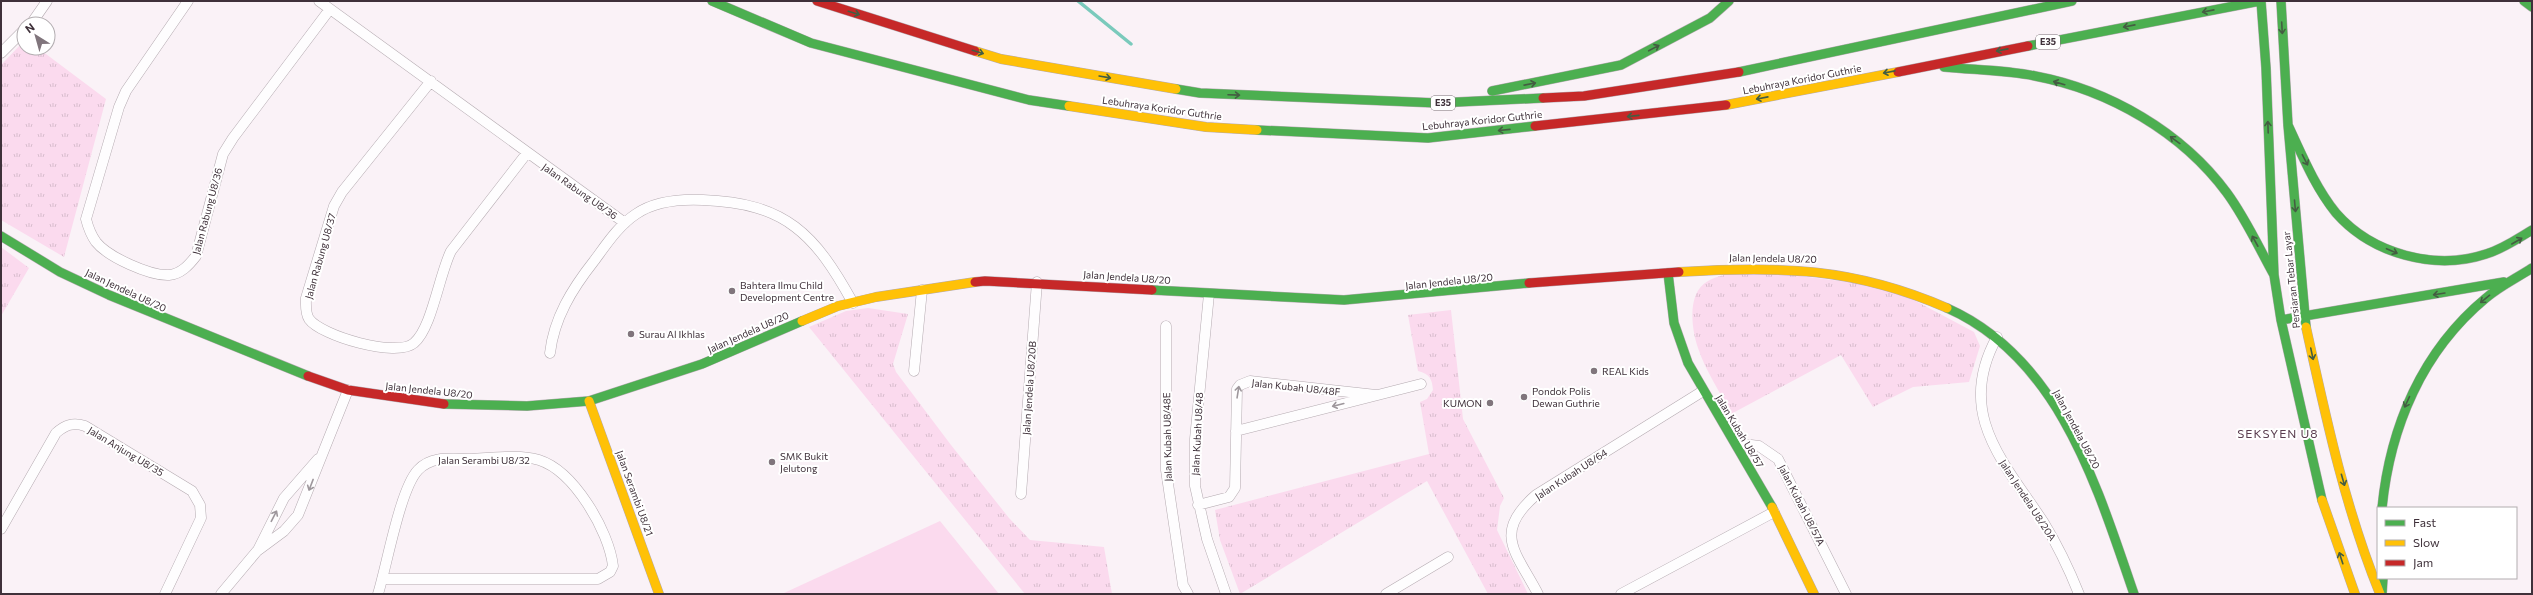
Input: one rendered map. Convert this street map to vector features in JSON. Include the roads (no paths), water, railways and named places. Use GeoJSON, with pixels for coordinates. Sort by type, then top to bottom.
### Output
{"type":"FeatureCollection","features":[{"type":"Feature","properties":{"kind":"main road","name":"Lebuhraya Koridor Guthrie"},"geometry":{"type":"LineString","coordinates":[[712,1],[811,43],[1029,100],[1206,127],[1428,138],[1723,106],[2261,1]]}},
{"type":"Feature","properties":{"kind":"main road","name":"Lebuhraya Koridor Guthrie"},"geometry":{"type":"LineString","coordinates":[[817,1],[1001,59],[1200,93],[1436,103],[1584,96],[1723,75],[2072,1]]}},
{"type":"Feature","properties":{"kind":"main road"},"geometry":{"type":"LineString","coordinates":[[1436,103],[1622,65],[1710,18],[1729,1]]}},
{"type":"Feature","properties":{"kind":"main road","name":"Persiaran Tebar Layar"},"geometry":{"type":"LineString","coordinates":[[2261,1],[2266,68],[2274,275],[2281,320],[2320,494],[2355,594]]}},
{"type":"Feature","properties":{"kind":"main road","name":"Persiaran Tebar Layar"},"geometry":{"type":"LineString","coordinates":[[2281,1],[2288,125],[2304,316],[2326,420],[2361,547],[2381,594]]}},
{"type":"Feature","properties":{"kind":"main road"},"geometry":{"type":"LineString","coordinates":[[2524,1],[2532,7]]}},
{"type":"Feature","properties":{"kind":"main road"},"geometry":{"type":"LineString","coordinates":[[1928,65],[2035,76],[2093,92],[2145,118],[2184,147],[2220,185],[2242,217],[2274,275]]}},
{"type":"Feature","properties":{"kind":"main road"},"geometry":{"type":"LineString","coordinates":[[2288,125],[2315,180],[2344,221],[2367,239],[2394,253],[2429,262],[2462,261],[2500,250],[2532,230]]}},
{"type":"Feature","properties":{"kind":"main road","name":"Jalan Jendela U8/20"},"geometry":{"type":"LineString","coordinates":[[1,236],[60,272],[159,318],[229,347],[348,390],[408,401],[448,406],[527,406],[589,401],[702,364],[824,311],[876,297],[986,281],[1037,282],[1209,294],[1308,299],[1387,299],[1522,284],[1717,268],[1826,270],[1874,280],[1919,295],[1961,315],[1997,337],[2036,379],[2061,418],[2101,502],[2134,594]]}},
{"type":"Feature","properties":{"kind":"main road"},"geometry":{"type":"LineString","coordinates":[[2382,507],[2389,456],[2400,416],[2416,383],[2464,319],[2488,297],[2532,268]]}},
{"type":"Feature","properties":{"kind":"main road","name":"Jalan Kubah U8/57"},"geometry":{"type":"LineString","coordinates":[[1668,273],[1669,305],[1678,344],[1703,391],[1736,443],[1774,512],[1814,594]]}},
{"type":"Feature","properties":{"kind":"main road"},"geometry":{"type":"LineString","coordinates":[[2281,320],[2468,290],[2518,278]]}},
{"type":"Feature","properties":{"kind":"main road","name":"Jalan Serambi U8/21"},"geometry":{"type":"LineString","coordinates":[[589,401],[659,594]]}},
{"type":"Feature","properties":{"kind":"main road"},"geometry":{"type":"LineString","coordinates":[[2381,594],[2383,579]]}},
{"type":"Feature","properties":{"kind":"street"},"geometry":{"type":"LineString","coordinates":[[36,16],[46,1]]}},
{"type":"Feature","properties":{"kind":"street","name":"Jalan Rabung U8/36"},"geometry":{"type":"LineString","coordinates":[[188,1],[126,91],[119,107],[86,219],[96,241],[115,257],[157,273],[169,274],[179,272],[189,266],[196,256],[217,171],[233,138],[330,9]]}},
{"type":"Feature","properties":{"kind":"street","name":"Jalan Rabung U8/36"},"geometry":{"type":"LineString","coordinates":[[319,1],[625,223],[650,207],[685,199],[733,202],[760,208],[777,215],[799,230],[816,245],[831,264],[853,303]]}},
{"type":"Feature","properties":{"kind":"street"},"geometry":{"type":"LineString","coordinates":[[1,53],[16,38]]}},
{"type":"Feature","properties":{"kind":"street","name":"Jalan Rabung U8/37"},"geometry":{"type":"LineString","coordinates":[[431,81],[342,192],[334,206],[306,298],[305,309],[308,319],[317,327],[362,344],[390,349],[402,349],[413,344],[421,335],[427,323],[445,264],[451,251],[527,153]]}},
{"type":"Feature","properties":{"kind":"street"},"geometry":{"type":"LineString","coordinates":[[550,353],[552,337],[566,303],[590,266],[625,223]]}},
{"type":"Feature","properties":{"kind":"street","name":"Jalan Jendela U8/20B"},"geometry":{"type":"LineString","coordinates":[[1021,494],[1037,282]]}},
{"type":"Feature","properties":{"kind":"street"},"geometry":{"type":"LineString","coordinates":[[914,371],[922,290]]}},
{"type":"Feature","properties":{"kind":"street","name":"Jalan Kubah U8/48"},"geometry":{"type":"LineString","coordinates":[[1209,294],[1195,439],[1194,486],[1198,505],[1226,594]]}},
{"type":"Feature","properties":{"kind":"street","name":"Jalan Kubah U8/48E"},"geometry":{"type":"LineString","coordinates":[[1166,326],[1166,470],[1183,585],[1188,594]]}},
{"type":"Feature","properties":{"kind":"street","name":"Jalan Jendela U8/20A"},"geometry":{"type":"LineString","coordinates":[[1997,337],[1982,370],[1981,403],[1985,421],[1999,458],[2059,548],[2079,594]]}},
{"type":"Feature","properties":{"kind":"street","name":"Jalan Kubah U8/48F"},"geometry":{"type":"LineString","coordinates":[[1198,505],[1223,499],[1233,493],[1235,488],[1237,389],[1244,382],[1376,395]]}},
{"type":"Feature","properties":{"kind":"street","name":"Jalan Kubah U8/48F"},"geometry":{"type":"LineString","coordinates":[[1236,431],[1421,384]]}},
{"type":"Feature","properties":{"kind":"street"},"geometry":{"type":"LineString","coordinates":[[257,551],[284,531],[298,515],[348,390]]}},
{"type":"Feature","properties":{"kind":"street","name":"Jalan Kubah U8/64"},"geometry":{"type":"LineString","coordinates":[[1538,594],[1512,544],[1512,524],[1517,514],[1536,496],[1703,391]]}},
{"type":"Feature","properties":{"kind":"street","name":"Jalan Anjung U8/35"},"geometry":{"type":"LineString","coordinates":[[1,529],[56,433],[70,424],[85,426],[192,491],[196,496],[202,518],[165,594]]}},
{"type":"Feature","properties":{"kind":"street","name":"Jalan Kubah U8/57A"},"geometry":{"type":"LineString","coordinates":[[1736,443],[1759,446],[1778,459],[1846,594]]}},
{"type":"Feature","properties":{"kind":"street"},"geometry":{"type":"LineString","coordinates":[[221,594],[257,551],[284,498],[325,449]]}},
{"type":"Feature","properties":{"kind":"street","name":"Jalan Serambi U8/32"},"geometry":{"type":"LineString","coordinates":[[378,594],[382,579],[409,482],[422,467],[439,459],[528,458],[549,465],[571,483],[585,501],[602,530],[612,566],[610,572],[598,579],[382,579]]}},
{"type":"Feature","properties":{"kind":"street"},"geometry":{"type":"LineString","coordinates":[[1621,594],[1774,512]]}},
{"type":"Feature","properties":{"kind":"street"},"geometry":{"type":"LineString","coordinates":[[1386,594],[1448,557]]}},
{"type":"Feature","properties":{"kind":"waterway"},"geometry":{"type":"LineString","coordinates":[[1078,1],[1131,44]]}},
{"type":"Feature","properties":{"kind":"place","name":"Bahtera Ilmu Child Development Centre"},"geometry":{"type":"Point","coordinates":[732,291]}},
{"type":"Feature","properties":{"kind":"place","name":"Surau Al Ikhlas"},"geometry":{"type":"Point","coordinates":[631,334]}},
{"type":"Feature","properties":{"kind":"place","name":"REAL Kids"},"geometry":{"type":"Point","coordinates":[1594,371]}},
{"type":"Feature","properties":{"kind":"place","name":"Pondok Polis Dewan Guthrie"},"geometry":{"type":"Point","coordinates":[1524,397]}},
{"type":"Feature","properties":{"kind":"place","name":"KUMON"},"geometry":{"type":"Point","coordinates":[1490,403]}},
{"type":"Feature","properties":{"kind":"place","name":"SMK Bukit Jelutong"},"geometry":{"type":"Point","coordinates":[772,462]}},
{"type":"Feature","properties":{"kind":"district","name":"SEKSYEN U8"},"geometry":{"type":"Point","coordinates":[2278,434]}}]}
